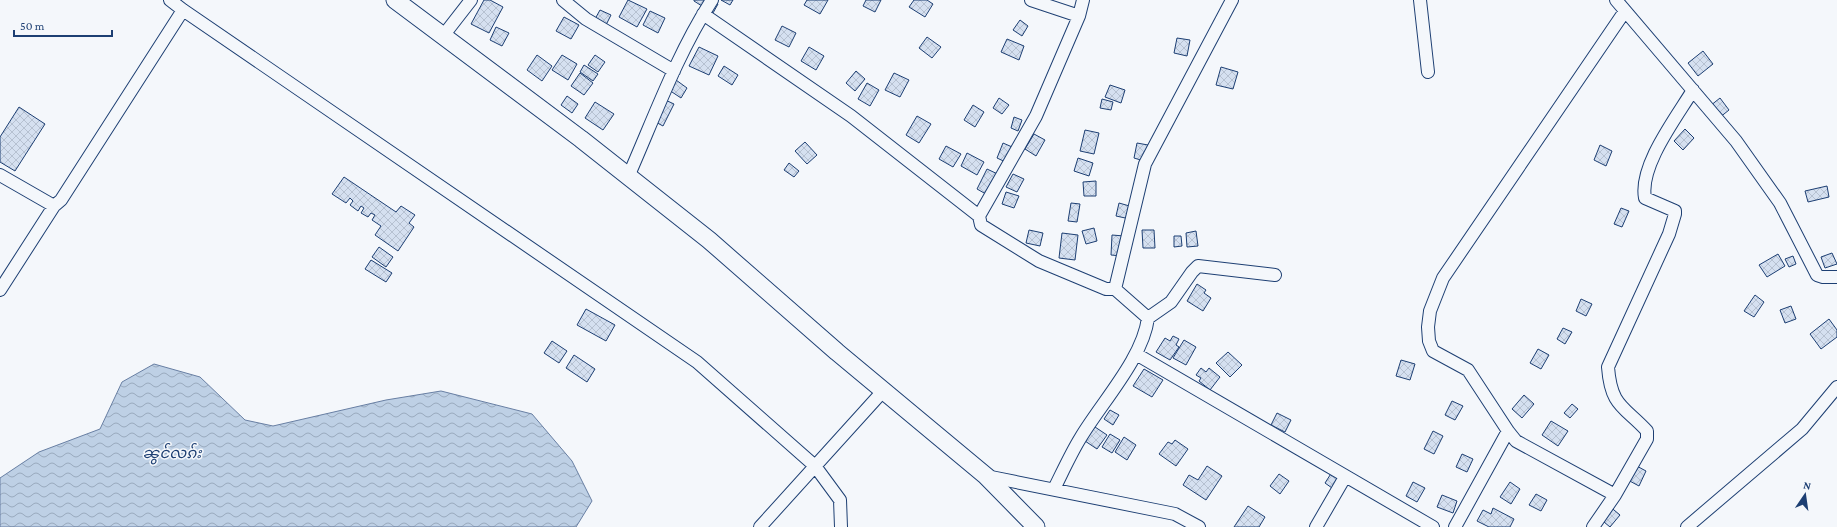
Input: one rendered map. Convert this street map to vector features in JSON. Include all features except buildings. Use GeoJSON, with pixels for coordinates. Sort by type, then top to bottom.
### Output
{"type":"FeatureCollection","features":[{"type":"Feature","properties":{"kind":"main road"},"geometry":{"type":"LineString","coordinates":[[395,0],[709,240],[986,476],[1036,527]]}},
{"type":"Feature","properties":{"kind":"street"},"geometry":{"type":"LineString","coordinates":[[170,0],[697,362],[815,466],[840,500],[841,527]]}},
{"type":"Feature","properties":{"kind":"street"},"geometry":{"type":"LineString","coordinates":[[443,36],[471,0]]}},
{"type":"Feature","properties":{"kind":"street"},"geometry":{"type":"LineString","coordinates":[[563,0],[586,19],[674,71]]}},
{"type":"Feature","properties":{"kind":"street"},"geometry":{"type":"LineString","coordinates":[[628,177],[674,71],[703,14],[712,0]]}},
{"type":"Feature","properties":{"kind":"street"},"geometry":{"type":"LineString","coordinates":[[1030,0],[1079,16]]}},
{"type":"Feature","properties":{"kind":"street"},"geometry":{"type":"LineString","coordinates":[[979,216],[1036,116],[1079,16],[1082,0]]}},
{"type":"Feature","properties":{"kind":"street"},"geometry":{"type":"LineString","coordinates":[[1115,288],[1145,164],[1232,0]]}},
{"type":"Feature","properties":{"kind":"street"},"geometry":{"type":"LineString","coordinates":[[1420,0],[1428,72]]}},
{"type":"Feature","properties":{"kind":"street"},"geometry":{"type":"LineString","coordinates":[[1616,0],[1736,141],[1780,203],[1817,275],[1823,277],[1837,276]]}},
{"type":"Feature","properties":{"kind":"street"},"geometry":{"type":"LineString","coordinates":[[0,290],[54,206],[61,200],[183,10]]}},
{"type":"Feature","properties":{"kind":"street"},"geometry":{"type":"LineString","coordinates":[[1615,495],[1516,441],[1468,370],[1433,351],[1429,334],[1430,311],[1442,278],[1625,11]]}},
{"type":"Feature","properties":{"kind":"street"},"geometry":{"type":"LineString","coordinates":[[703,14],[851,116],[979,216],[981,224],[1040,261],[1106,289],[1115,288],[1148,318]]}},
{"type":"Feature","properties":{"kind":"street"},"geometry":{"type":"LineString","coordinates":[[1593,527],[1615,495],[1647,439],[1647,431],[1620,408],[1609,383],[1608,367],[1669,234],[1676,214],[1675,211],[1645,198],[1647,171],[1651,160],[1692,90]]}},
{"type":"Feature","properties":{"kind":"street"},"geometry":{"type":"LineString","coordinates":[[0,175],[54,206]]}},
{"type":"Feature","properties":{"kind":"street"},"geometry":{"type":"LineString","coordinates":[[1054,489],[1081,438],[1136,354],[1146,330],[1148,318],[1171,302],[1192,272],[1198,266],[1274,275]]}},
{"type":"Feature","properties":{"kind":"street"},"geometry":{"type":"LineString","coordinates":[[1136,354],[1433,527]]}},
{"type":"Feature","properties":{"kind":"street"},"geometry":{"type":"LineString","coordinates":[[1687,527],[1802,429],[1837,387]]}},
{"type":"Feature","properties":{"kind":"street"},"geometry":{"type":"LineString","coordinates":[[760,527],[884,390]]}},
{"type":"Feature","properties":{"kind":"street"},"geometry":{"type":"LineString","coordinates":[[1455,527],[1508,431]]}},
{"type":"Feature","properties":{"kind":"street"},"geometry":{"type":"LineString","coordinates":[[986,476],[1175,514],[1199,527]]}},
{"type":"Feature","properties":{"kind":"street"},"geometry":{"type":"LineString","coordinates":[[1316,527],[1345,477]]}},
{"type":"Feature","properties":{"kind":"water","name":"ၼွင်လၵ်း"},"geometry":{"type":"Polygon","coordinates":[[[154,364],[200,377],[245,420],[273,426],[386,400],[441,391],[532,414],[572,461],[592,501],[576,527],[0,527],[0,478],[39,452],[100,429],[122,382],[154,364]]]}}]}
